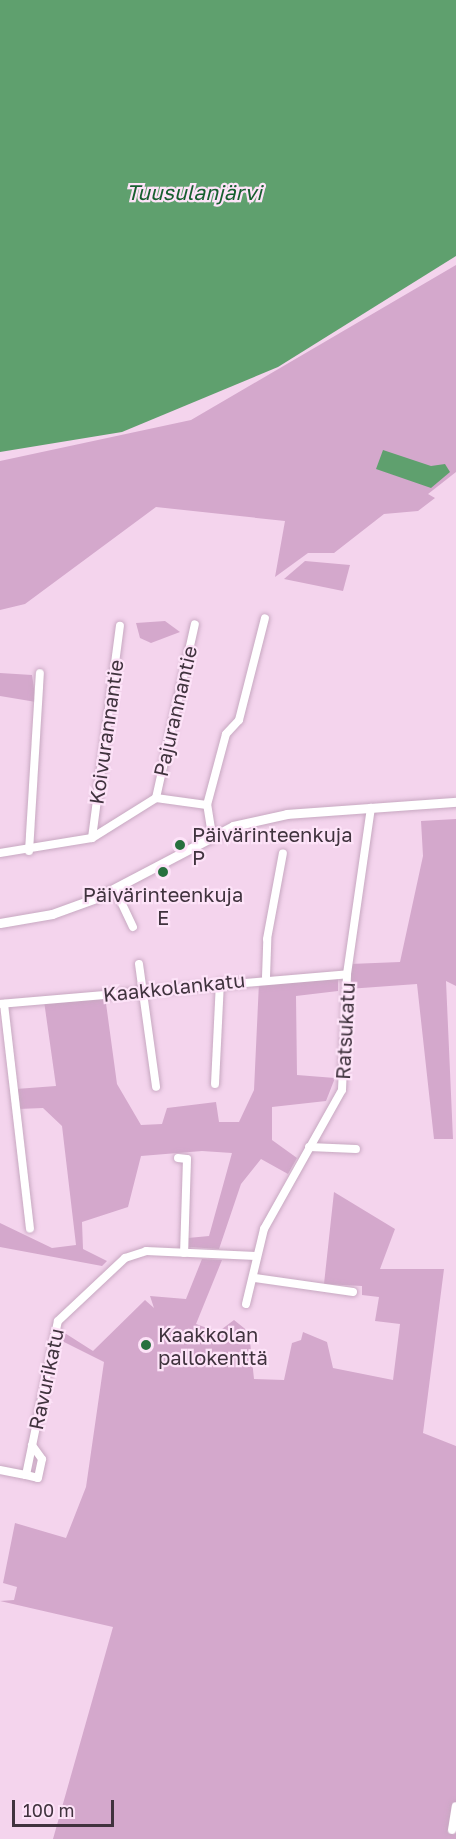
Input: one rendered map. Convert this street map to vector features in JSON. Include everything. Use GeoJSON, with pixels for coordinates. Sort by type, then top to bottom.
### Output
{"type":"FeatureCollection","features":[{"type":"Feature","properties":{"kind":"street"},"geometry":{"type":"LineString","coordinates":[[212,835],[207,805],[226,734],[239,720],[265,618]]}},
{"type":"Feature","properties":{"kind":"street","name":"Pajurannantie"},"geometry":{"type":"LineString","coordinates":[[156,798],[195,624]]}},
{"type":"Feature","properties":{"kind":"street","name":"Koivurannantie"},"geometry":{"type":"LineString","coordinates":[[92,838],[120,626]]}},
{"type":"Feature","properties":{"kind":"street"},"geometry":{"type":"LineString","coordinates":[[28,851],[40,673]]}},
{"type":"Feature","properties":{"kind":"street"},"geometry":{"type":"LineString","coordinates":[[0,853],[28,851],[92,838],[156,798],[207,805]]}},
{"type":"Feature","properties":{"kind":"street"},"geometry":{"type":"LineString","coordinates":[[0,923],[52,914],[115,889],[212,835],[269,816],[456,802]]}},
{"type":"Feature","properties":{"kind":"street","name":"Ratsukatu"},"geometry":{"type":"LineString","coordinates":[[246,1304],[255,1278],[256,1256],[271,1216],[342,1090],[347,974],[371,808]]}},
{"type":"Feature","properties":{"kind":"street"},"geometry":{"type":"LineString","coordinates":[[266,976],[267,939],[283,853]]}},
{"type":"Feature","properties":{"kind":"street"},"geometry":{"type":"LineString","coordinates":[[115,889],[133,927]]}},
{"type":"Feature","properties":{"kind":"street"},"geometry":{"type":"LineString","coordinates":[[139,964],[156,1087]]}},
{"type":"Feature","properties":{"kind":"street","name":"Kaakkolankatu"},"geometry":{"type":"LineString","coordinates":[[2,1004],[220,983],[266,976],[347,974]]}},
{"type":"Feature","properties":{"kind":"street"},"geometry":{"type":"LineString","coordinates":[[215,1084],[220,983]]}},
{"type":"Feature","properties":{"kind":"street"},"geometry":{"type":"LineString","coordinates":[[2,1004],[30,1228]]}},
{"type":"Feature","properties":{"kind":"street"},"geometry":{"type":"LineString","coordinates":[[309,1147],[356,1149]]}},
{"type":"Feature","properties":{"kind":"street"},"geometry":{"type":"LineString","coordinates":[[178,1158],[187,1159],[184,1253]]}},
{"type":"Feature","properties":{"kind":"street","name":"Ravurikatu"},"geometry":{"type":"LineString","coordinates":[[32,1445],[42,1459],[38,1478],[26,1475],[32,1445],[62,1315],[131,1254],[184,1253],[256,1256]]}},
{"type":"Feature","properties":{"kind":"street"},"geometry":{"type":"LineString","coordinates":[[255,1278],[353,1292]]}},
{"type":"Feature","properties":{"kind":"street"},"geometry":{"type":"LineString","coordinates":[[0,1470],[26,1475]]}},
{"type":"Feature","properties":{"kind":"street"},"geometry":{"type":"LineString","coordinates":[[453,1830],[456,1806]]}},
{"type":"Feature","properties":{"kind":"shaded area"},"geometry":{"type":"Polygon","coordinates":[[[456,265],[456,472],[428,494],[435,498],[418,511],[384,514],[334,553],[308,553],[275,577],[285,521],[156,507],[25,604],[0,610],[0,461],[191,420],[456,265]]]}},
{"type":"Feature","properties":{"kind":"shaded area"},"geometry":{"type":"Polygon","coordinates":[[[305,561],[350,565],[343,591],[284,579],[305,561]]]}},
{"type":"Feature","properties":{"kind":"shaded area"},"geometry":{"type":"Polygon","coordinates":[[[165,621],[180,632],[151,643],[140,638],[136,623],[165,621]]]}},
{"type":"Feature","properties":{"kind":"shaded area"},"geometry":{"type":"Polygon","coordinates":[[[0,673],[32,675],[36,702],[0,696],[0,673]]]}},
{"type":"Feature","properties":{"kind":"shaded area"},"geometry":{"type":"Polygon","coordinates":[[[456,819],[456,986],[446,981],[453,1139],[434,1139],[417,984],[348,989],[350,964],[400,962],[423,856],[421,821],[456,819]]]}},
{"type":"Feature","properties":{"kind":"shaded area"},"geometry":{"type":"Polygon","coordinates":[[[338,977],[338,991],[296,996],[297,1075],[335,1078],[326,1101],[272,1107],[272,1140],[297,1158],[288,1174],[261,1159],[241,1184],[219,1249],[189,1247],[188,1238],[209,1236],[232,1153],[202,1151],[141,1156],[128,1207],[82,1222],[83,1249],[107,1261],[102,1266],[0,1247],[0,1223],[52,1248],[76,1245],[62,1126],[43,1108],[18,1109],[16,1089],[56,1086],[44,1001],[105,996],[117,1084],[141,1125],[162,1124],[167,1108],[216,1102],[219,1122],[239,1122],[254,1090],[259,982],[338,977]]]}},
{"type":"Feature","properties":{"kind":"shaded area"},"geometry":{"type":"Polygon","coordinates":[[[334,1192],[395,1229],[380,1269],[444,1269],[423,1433],[456,1446],[456,1839],[53,1839],[113,1627],[0,1601],[14,1600],[17,1587],[3,1583],[15,1523],[66,1538],[86,1487],[104,1362],[56,1338],[60,1330],[93,1351],[145,1300],[154,1308],[150,1296],[186,1299],[202,1259],[222,1260],[196,1324],[218,1332],[234,1320],[249,1332],[254,1379],[284,1380],[292,1343],[301,1340],[303,1332],[327,1342],[333,1368],[393,1380],[400,1324],[375,1321],[379,1297],[362,1295],[362,1286],[324,1284],[334,1192]]]}},
{"type":"Feature","properties":{"kind":"water","name":"Tuusulanjärvi"},"geometry":{"type":"Polygon","coordinates":[[[0,0],[456,0],[456,256],[278,367],[122,432],[0,452],[0,0]]]}},
{"type":"Feature","properties":{"kind":"water"},"geometry":{"type":"Polygon","coordinates":[[[383,450],[431,466],[445,464],[450,472],[431,488],[376,469],[383,450]]]}},
{"type":"Feature","properties":{"kind":"place","name":"Päivärinteenkuja P"},"geometry":{"type":"Point","coordinates":[180,845]}},
{"type":"Feature","properties":{"kind":"place","name":"Päivärinteenkuja E"},"geometry":{"type":"Point","coordinates":[163,872]}},
{"type":"Feature","properties":{"kind":"place","name":"Kaakkolan pallokenttä"},"geometry":{"type":"Point","coordinates":[146,1345]}}]}
